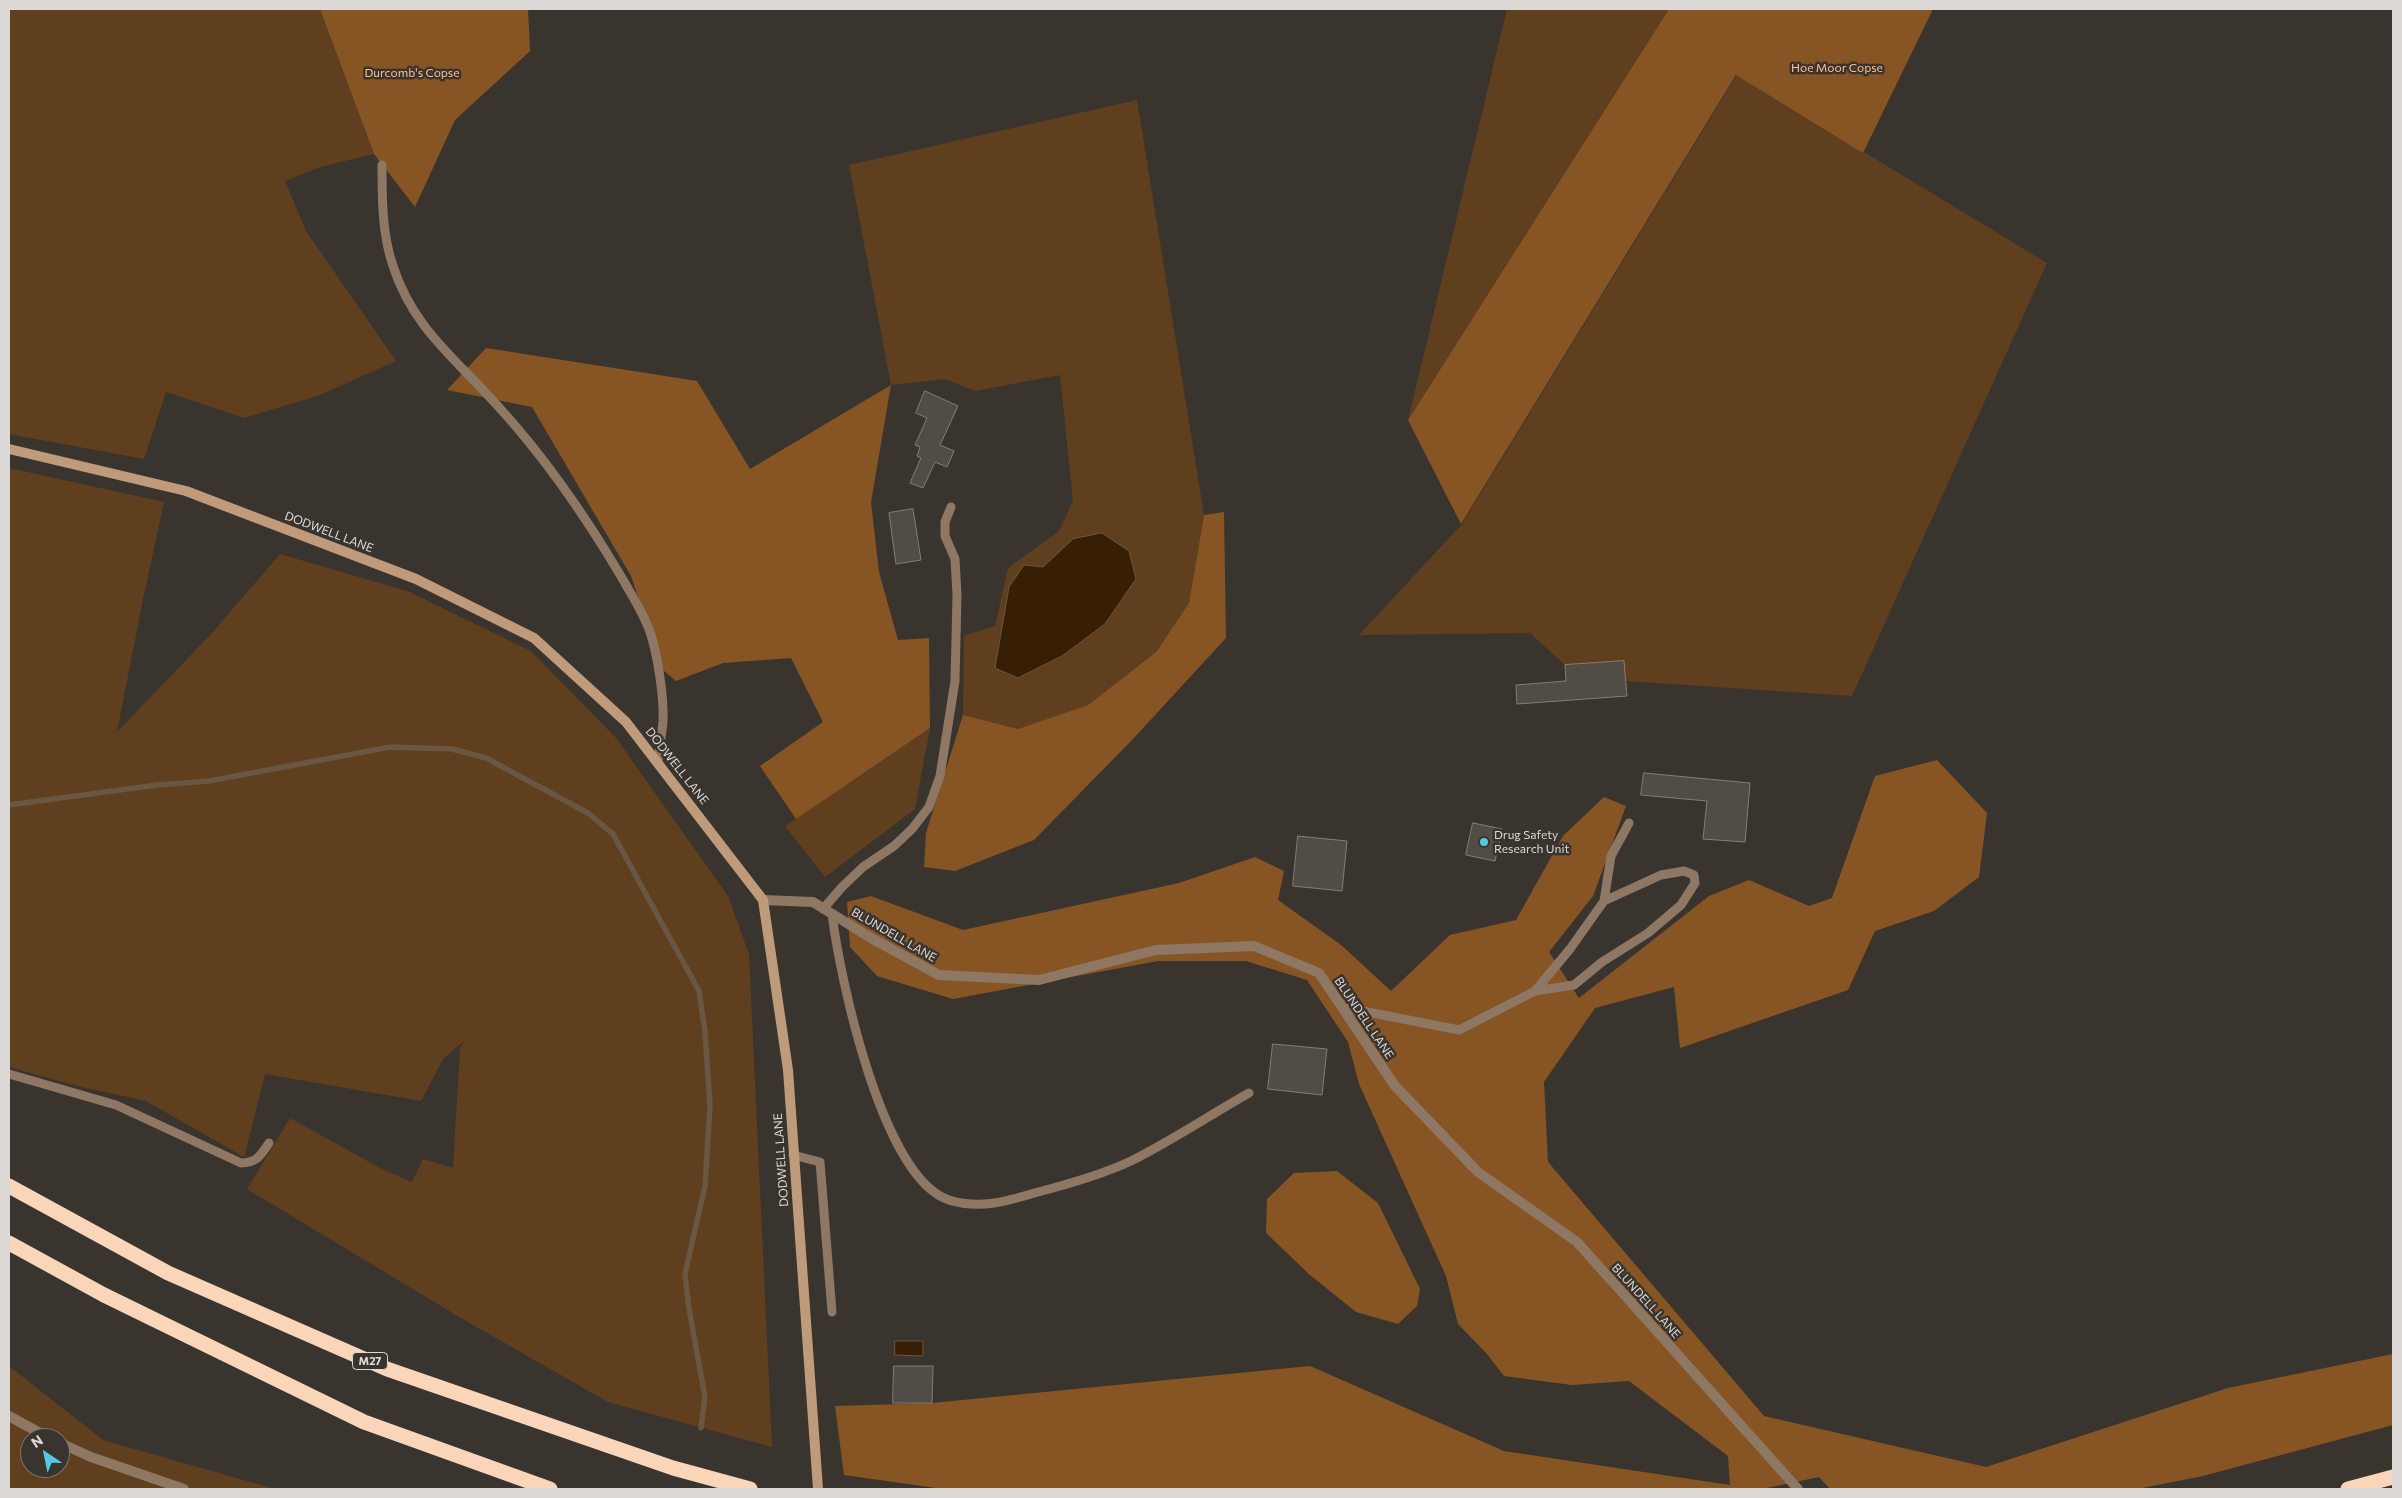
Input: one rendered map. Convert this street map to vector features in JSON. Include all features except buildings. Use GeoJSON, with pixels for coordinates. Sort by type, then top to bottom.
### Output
{"type":"FeatureCollection","features":[{"type":"Feature","properties":{"kind":"highway","name":"M27"},"geometry":{"type":"LineString","coordinates":[[9,1186],[168,1273],[387,1369],[673,1468],[750,1489]]}},
{"type":"Feature","properties":{"kind":"highway"},"geometry":{"type":"LineString","coordinates":[[9,1243],[104,1296],[364,1422],[550,1489]]}},
{"type":"Feature","properties":{"kind":"highway"},"geometry":{"type":"LineString","coordinates":[[2348,1489],[2393,1477]]}},
{"type":"Feature","properties":{"kind":"street","name":"DODWELL LANE"},"geometry":{"type":"LineString","coordinates":[[9,449],[186,491],[416,579],[534,638],[626,722],[658,762],[763,900],[788,1070],[792,1155],[818,1489]]}},
{"type":"Feature","properties":{"kind":"street","name":"BLUNDELL LANE"},"geometry":{"type":"LineString","coordinates":[[763,900],[813,902],[870,938],[939,975],[1039,980],[1156,950],[1254,946],[1318,973],[1395,1086],[1478,1172],[1577,1242],[1798,1489]]}},
{"type":"Feature","properties":{"kind":"street"},"geometry":{"type":"LineString","coordinates":[[9,1416],[30,1428]]}},
{"type":"Feature","properties":{"kind":"street"},"geometry":{"type":"LineString","coordinates":[[70,1448],[91,1457],[184,1489]]}},
{"type":"Feature","properties":{"kind":"lane"},"geometry":{"type":"LineString","coordinates":[[382,165],[382,206],[388,242],[393,266],[404,292],[427,331],[455,363],[502,410],[563,488],[600,540],[636,602],[651,634],[663,720],[658,762]]}},
{"type":"Feature","properties":{"kind":"lane"},"geometry":{"type":"LineString","coordinates":[[951,507],[945,522],[945,536],[955,559],[957,595],[955,681],[940,776],[929,808],[912,829],[894,846],[863,867],[842,887],[828,912],[849,1006],[876,1095],[903,1156],[913,1171],[947,1199],[982,1206],[1076,1182],[1131,1160],[1249,1093]]}},
{"type":"Feature","properties":{"kind":"lane"},"geometry":{"type":"LineString","coordinates":[[1535,991],[1570,949],[1604,901],[1611,856],[1629,822]]}},
{"type":"Feature","properties":{"kind":"lane"},"geometry":{"type":"LineString","coordinates":[[1342,1007],[1459,1030],[1535,991],[1574,985],[1602,962],[1648,933],[1681,905],[1696,883],[1694,875],[1684,871],[1661,875],[1604,901]]}},
{"type":"Feature","properties":{"kind":"lane"},"geometry":{"type":"LineString","coordinates":[[9,1074],[116,1105],[241,1163],[252,1163],[259,1158],[269,1143]]}},
{"type":"Feature","properties":{"kind":"lane"},"geometry":{"type":"LineString","coordinates":[[792,1155],[820,1162],[832,1312]]}},
{"type":"Feature","properties":{"kind":"shaded area"},"geometry":{"type":"Polygon","coordinates":[[[9,9],[320,9],[374,154],[320,167],[285,181],[306,231],[396,361],[320,395],[244,418],[166,392],[144,459],[9,434],[9,9]]]}},
{"type":"Feature","properties":{"kind":"shaded area"},"geometry":{"type":"Polygon","coordinates":[[[1507,9],[1669,9],[1408,420],[1507,9]]]}},
{"type":"Feature","properties":{"kind":"shaded area"},"geometry":{"type":"Polygon","coordinates":[[[1737,75],[2047,263],[1852,696],[1626,681],[1565,665],[1530,633],[1359,635],[1462,524],[1737,75]]]}},
{"type":"Feature","properties":{"kind":"shaded area"},"geometry":{"type":"Polygon","coordinates":[[[1137,100],[1204,515],[1189,603],[1156,652],[1088,705],[1018,729],[963,715],[964,636],[995,626],[1008,568],[1059,531],[1073,501],[1060,375],[975,391],[945,379],[891,385],[849,165],[1137,100]]]}},
{"type":"Feature","properties":{"kind":"shaded area"},"geometry":{"type":"Polygon","coordinates":[[[9,468],[164,502],[117,732],[212,633],[280,554],[407,591],[531,651],[616,738],[728,896],[749,954],[772,1447],[608,1402],[461,1318],[247,1189],[290,1118],[380,1168],[412,1182],[423,1159],[453,1168],[460,1048],[464,1041],[443,1059],[421,1101],[265,1074],[244,1157],[146,1101],[81,1087],[9,1067],[9,468]]]}},
{"type":"Feature","properties":{"kind":"shaded area"},"geometry":{"type":"Polygon","coordinates":[[[1102,533],[1129,551],[1136,579],[1105,624],[1062,656],[1018,678],[995,668],[1009,587],[1024,565],[1043,567],[1073,539],[1102,533]]]}},
{"type":"Feature","properties":{"kind":"shaded area"},"geometry":{"type":"Polygon","coordinates":[[[930,728],[915,809],[825,877],[785,826],[930,728]]]}},
{"type":"Feature","properties":{"kind":"shaded area"},"geometry":{"type":"Polygon","coordinates":[[[895,1341],[923,1341],[923,1356],[895,1355],[895,1341]]]}},
{"type":"Feature","properties":{"kind":"shaded area"},"geometry":{"type":"Polygon","coordinates":[[[9,1366],[103,1440],[275,1489],[9,1489],[9,1366]]]}},
{"type":"Feature","properties":{"kind":"green space","name":"Durcomb's Copse"},"geometry":{"type":"Polygon","coordinates":[[[320,9],[528,9],[530,51],[455,120],[415,207],[374,154],[320,9]]]}},
{"type":"Feature","properties":{"kind":"green space","name":"Hoe Moor Copse"},"geometry":{"type":"Polygon","coordinates":[[[1669,9],[1933,9],[1863,153],[1736,75],[1461,524],[1408,420],[1669,9]]]}},
{"type":"Feature","properties":{"kind":"green space"},"geometry":{"type":"Polygon","coordinates":[[[486,348],[697,381],[750,469],[891,385],[871,502],[879,572],[898,640],[929,638],[930,728],[796,819],[760,766],[823,722],[791,658],[723,663],[676,681],[663,670],[631,576],[532,407],[447,390],[486,348]]]}},
{"type":"Feature","properties":{"kind":"green space"},"geometry":{"type":"Polygon","coordinates":[[[1224,512],[1226,638],[1133,739],[1034,840],[955,871],[924,867],[926,833],[963,715],[1018,729],[1088,705],[1156,652],[1189,603],[1204,515],[1224,512]]]}},
{"type":"Feature","properties":{"kind":"green space"},"geometry":{"type":"Polygon","coordinates":[[[1937,760],[1987,813],[1979,877],[1934,911],[1875,931],[1848,990],[1680,1048],[1674,987],[1595,1008],[1544,1082],[1548,1162],[1764,1416],[1986,1467],[2228,1388],[2393,1354],[2393,1425],[2203,1476],[2137,1489],[1830,1489],[1819,1477],[1762,1489],[943,1489],[844,1475],[835,1406],[932,1403],[1310,1366],[1504,1451],[1730,1485],[1728,1456],[1629,1381],[1572,1385],[1504,1376],[1487,1354],[1458,1324],[1446,1276],[1359,1084],[1348,1042],[1307,980],[1246,961],[1158,961],[953,999],[877,976],[850,947],[847,902],[871,896],[963,930],[1179,883],[1255,857],[1284,871],[1278,900],[1341,945],[1391,991],[1450,935],[1516,920],[1563,836],[1604,797],[1626,806],[1593,896],[1549,952],[1579,998],[1709,896],[1749,880],[1809,906],[1832,898],[1875,776],[1937,760]]]}},
{"type":"Feature","properties":{"kind":"green space"},"geometry":{"type":"Polygon","coordinates":[[[1337,1171],[1378,1203],[1420,1289],[1417,1306],[1398,1324],[1356,1312],[1310,1275],[1266,1233],[1267,1199],[1294,1173],[1337,1171]]]}},
{"type":"Feature","properties":{"kind":"waterway"},"geometry":{"type":"LineString","coordinates":[[9,805],[157,785],[209,781],[390,747],[452,749],[486,758],[588,813],[613,834],[699,991],[705,1032],[710,1106],[705,1186],[685,1274],[689,1309],[705,1397],[701,1428]]}},
{"type":"Feature","properties":{"kind":"place","name":"Drug Safety Research Unit"},"geometry":{"type":"Point","coordinates":[1484,842]}}]}
